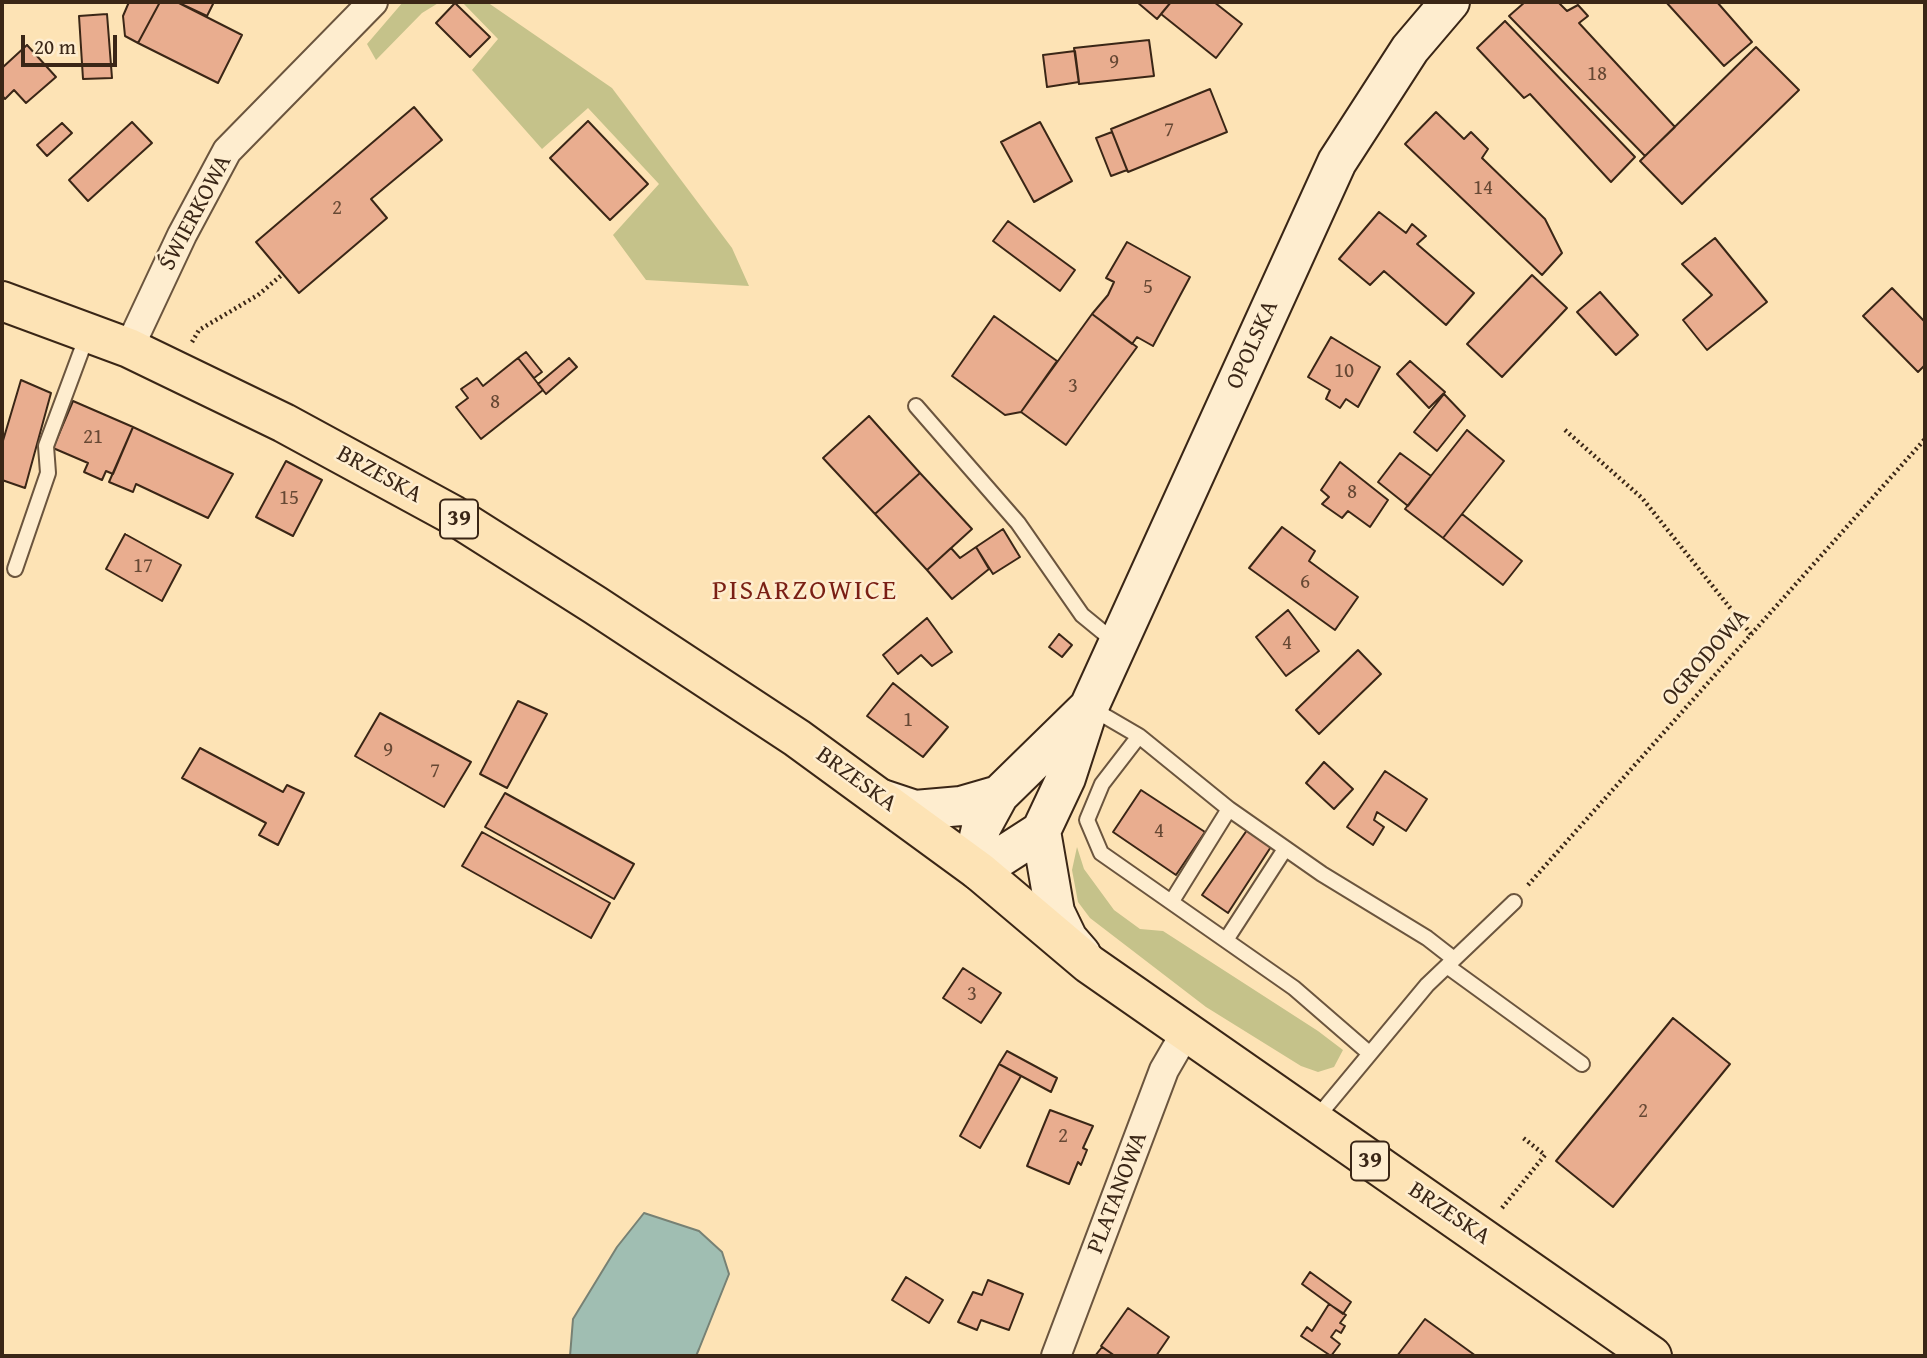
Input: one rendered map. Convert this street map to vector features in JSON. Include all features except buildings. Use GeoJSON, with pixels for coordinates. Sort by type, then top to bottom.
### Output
{"type":"FeatureCollection","features":[{"type":"Feature","properties":{"kind":"main road","name":"OPOLSKA"},"geometry":{"type":"LineString","coordinates":[[1041,831],[1066,778],[1089,707],[1337,162],[1410,50],[1450,2]]}},
{"type":"Feature","properties":{"kind":"main road","name":"BRZESKA"},"geometry":{"type":"LineString","coordinates":[[2,301],[129,348],[284,423],[453,515],[786,730],[979,871],[1089,964],[1652,1356]]}},
{"type":"Feature","properties":{"kind":"main road","name":"OPOLSKA"},"geometry":{"type":"LineString","coordinates":[[979,871],[976,850],[981,828],[999,795],[1089,707]]}},
{"type":"Feature","properties":{"kind":"main road","name":"OPOLSKA"},"geometry":{"type":"LineString","coordinates":[[882,799],[915,810],[953,807],[999,795]]}},
{"type":"Feature","properties":{"kind":"main road"},"geometry":{"type":"LineString","coordinates":[[979,871],[1041,831],[1055,912],[1068,939],[1089,964]]}},
{"type":"Feature","properties":{"kind":"street","name":"ŚWIERKOWA"},"geometry":{"type":"LineString","coordinates":[[129,348],[182,236],[227,151],[373,2]]}},
{"type":"Feature","properties":{"kind":"street","name":"PLATANOWA"},"geometry":{"type":"LineString","coordinates":[[1056,1356],[1164,1070],[1186,1032]]}},
{"type":"Feature","properties":{"kind":"lane"},"geometry":{"type":"LineString","coordinates":[[15,569],[48,473],[46,446],[89,332]]}},
{"type":"Feature","properties":{"kind":"lane"},"geometry":{"type":"LineString","coordinates":[[916,406],[1018,523],[1082,615],[1100,632],[1119,644]]}},
{"type":"Feature","properties":{"kind":"lane"},"geometry":{"type":"LineString","coordinates":[[1089,707],[1139,736],[1229,809],[1285,849],[1417,931],[1450,963],[1582,1063]]}},
{"type":"Feature","properties":{"kind":"lane"},"geometry":{"type":"LineString","coordinates":[[1139,736],[1102,784],[1087,820],[1101,853],[1294,988],[1369,1053]]}},
{"type":"Feature","properties":{"kind":"lane"},"geometry":{"type":"LineString","coordinates":[[1172,901],[1229,809]]}},
{"type":"Feature","properties":{"kind":"lane"},"geometry":{"type":"LineString","coordinates":[[1226,940],[1285,849]]}},
{"type":"Feature","properties":{"kind":"lane"},"geometry":{"type":"LineString","coordinates":[[1314,1122],[1369,1053],[1450,963],[1514,902]]}},
{"type":"Feature","properties":{"kind":"path"},"geometry":{"type":"LineString","coordinates":[[188,349],[199,330],[258,295],[283,274]]}},
{"type":"Feature","properties":{"kind":"path"},"geometry":{"type":"LineString","coordinates":[[1565,430],[1642,498],[1751,634]]}},
{"type":"Feature","properties":{"kind":"path","name":"OGRODOWA"},"geometry":{"type":"LineString","coordinates":[[1514,902],[1925,439]]}},
{"type":"Feature","properties":{"kind":"path"},"geometry":{"type":"LineString","coordinates":[[1501,1209],[1545,1155],[1522,1137]]}},
{"type":"Feature","properties":{"kind":"shaded area"},"geometry":{"type":"Polygon","coordinates":[[[403,2],[440,2],[422,13],[376,60],[367,44],[403,2]]]}},
{"type":"Feature","properties":{"kind":"shaded area"},"geometry":{"type":"Polygon","coordinates":[[[462,2],[487,2],[612,88],[732,248],[749,286],[646,280],[613,235],[659,184],[588,108],[542,149],[472,70],[498,39],[462,2]]]}},
{"type":"Feature","properties":{"kind":"shaded area"},"geometry":{"type":"Polygon","coordinates":[[[1077,847],[1084,869],[1114,910],[1140,929],[1163,931],[1318,1031],[1343,1050],[1334,1067],[1318,1072],[1301,1066],[1206,1007],[1090,918],[1078,902],[1072,870],[1077,847]]]}},
{"type":"Feature","properties":{"kind":"shaded area"},"geometry":{"type":"Polygon","coordinates":[[[644,1213],[699,1231],[722,1252],[729,1274],[696,1356],[570,1356],[573,1319],[617,1247],[644,1213]]]}},
{"type":"Feature","properties":{"kind":"district","name":"PISARZOWICE"},"geometry":{"type":"Point","coordinates":[805,592]}}]}
